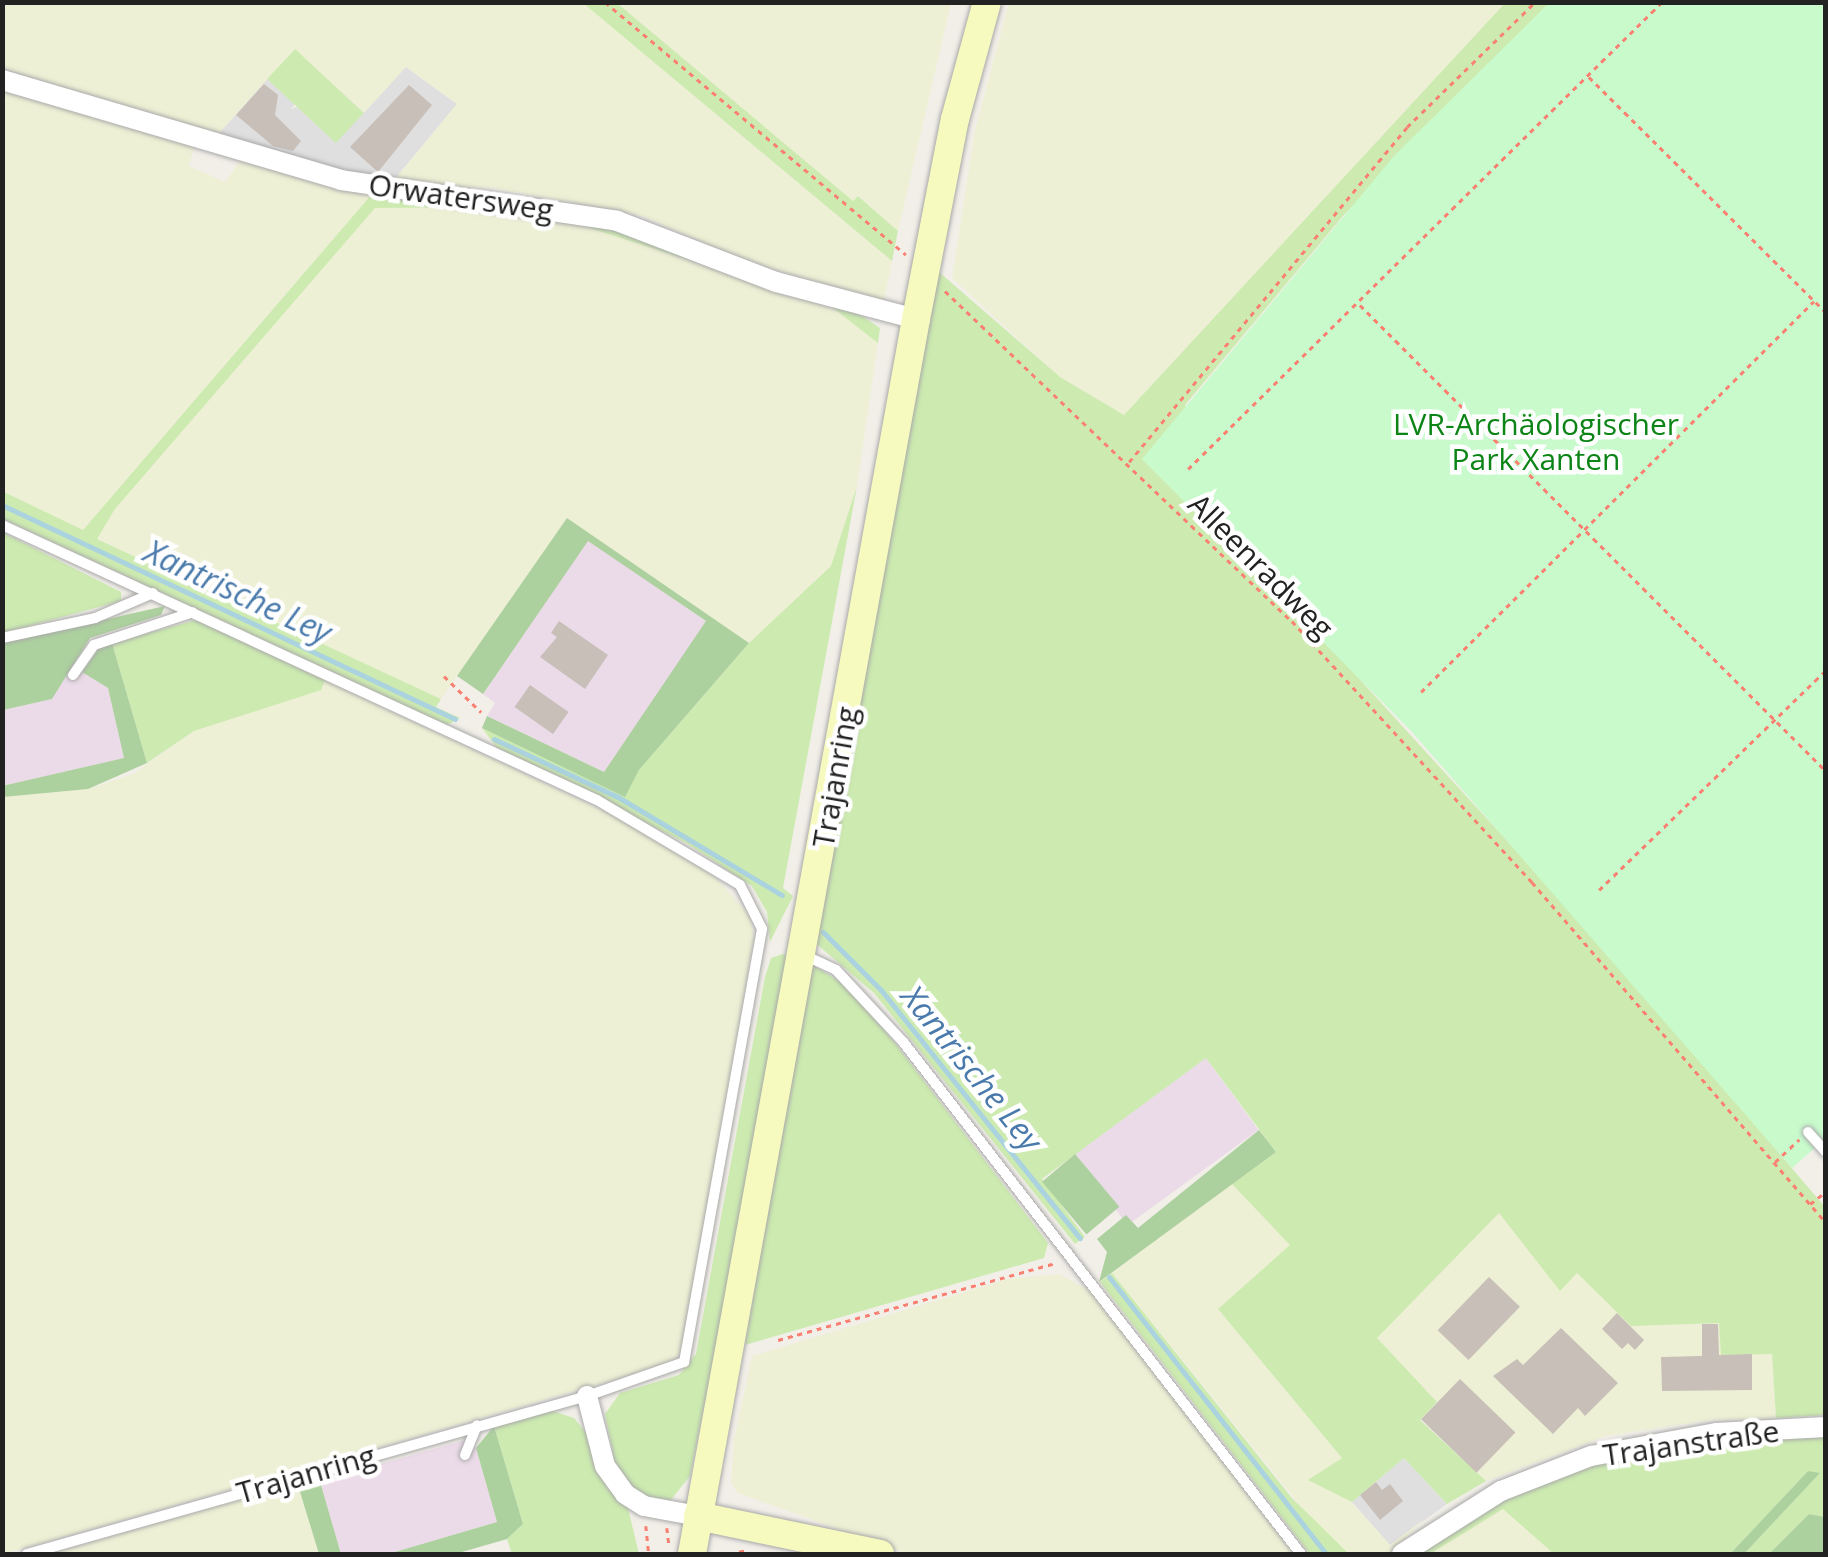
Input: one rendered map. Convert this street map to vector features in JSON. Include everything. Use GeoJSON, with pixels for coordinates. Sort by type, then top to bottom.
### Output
{"type":"FeatureCollection","features":[{"type":"Feature","properties":{"kind":"main road","name":"Trajanring"},"geometry":{"type":"LineString","coordinates":[[692,1554],[916,319],[955,118],[987,2]]}},
{"type":"Feature","properties":{"kind":"main road"},"geometry":{"type":"LineString","coordinates":[[698,1516],[880,1554]]}},
{"type":"Feature","properties":{"kind":"street","name":"Orwatersweg"},"geometry":{"type":"LineString","coordinates":[[2,80],[340,180],[617,221],[776,282],[916,319]]}},
{"type":"Feature","properties":{"kind":"street"},"geometry":{"type":"LineString","coordinates":[[587,1396],[605,1466],[625,1494],[644,1506],[698,1516]]}},
{"type":"Feature","properties":{"kind":"street","name":"Trajanstraße"},"geometry":{"type":"LineString","coordinates":[[1402,1554],[1486,1498],[1591,1456],[1716,1433],[1826,1427]]}},
{"type":"Feature","properties":{"kind":"lane"},"geometry":{"type":"LineString","coordinates":[[2,526],[194,612]]}},
{"type":"Feature","properties":{"kind":"lane"},"geometry":{"type":"LineString","coordinates":[[2,638],[95,618],[153,594]]}},
{"type":"Feature","properties":{"kind":"lane"},"geometry":{"type":"LineString","coordinates":[[73,675],[94,645],[194,612]]}},
{"type":"Feature","properties":{"kind":"lane","name":"Trajanring"},"geometry":{"type":"LineString","coordinates":[[26,1554],[587,1396],[667,1372],[684,1362],[762,952],[758,913],[740,886],[704,860],[597,800],[194,612]]}},
{"type":"Feature","properties":{"kind":"lane"},"geometry":{"type":"LineString","coordinates":[[803,954],[836,970],[884,1020],[1302,1554]]}},
{"type":"Feature","properties":{"kind":"lane"},"geometry":{"type":"LineString","coordinates":[[1808,1132],[1826,1152]]}},
{"type":"Feature","properties":{"kind":"lane"},"geometry":{"type":"LineString","coordinates":[[465,1455],[476,1425]]}},
{"type":"Feature","properties":{"kind":"path","name":"Alleenradweg"},"geometry":{"type":"LineString","coordinates":[[605,2],[926,273],[1128,463],[1332,664],[1532,882],[1826,1222]]}},
{"type":"Feature","properties":{"kind":"path"},"geometry":{"type":"LineString","coordinates":[[1128,463],[1407,127],[1535,2]]}},
{"type":"Feature","properties":{"kind":"path"},"geometry":{"type":"LineString","coordinates":[[1188,469],[1662,2]]}},
{"type":"Feature","properties":{"kind":"path"},"geometry":{"type":"LineString","coordinates":[[1588,76],[1826,312]]}},
{"type":"Feature","properties":{"kind":"path"},"geometry":{"type":"LineString","coordinates":[[1421,692],[1814,300]]}},
{"type":"Feature","properties":{"kind":"path"},"geometry":{"type":"LineString","coordinates":[[1359,304],[1826,771]]}},
{"type":"Feature","properties":{"kind":"path"},"geometry":{"type":"LineString","coordinates":[[1599,890],[1826,670]]}},
{"type":"Feature","properties":{"kind":"path"},"geometry":{"type":"LineString","coordinates":[[444,676],[482,712]]}},
{"type":"Feature","properties":{"kind":"path"},"geometry":{"type":"LineString","coordinates":[[1774,1163],[1782,1156]]}},
{"type":"Feature","properties":{"kind":"path"},"geometry":{"type":"LineString","coordinates":[[1810,1204],[1825,1193]]}},
{"type":"Feature","properties":{"kind":"path"},"geometry":{"type":"LineString","coordinates":[[778,1340],[1072,1259]]}},
{"type":"Feature","properties":{"kind":"path"},"geometry":{"type":"LineString","coordinates":[[644,1506],[649,1554]]}},
{"type":"Feature","properties":{"kind":"path"},"geometry":{"type":"LineString","coordinates":[[666,1512],[670,1554]]}},
{"type":"Feature","properties":{"kind":"shaded area"},"geometry":{"type":"Polygon","coordinates":[[[406,67],[457,104],[390,185],[214,139],[267,79],[296,103],[291,109],[406,67]]]}},
{"type":"Feature","properties":{"kind":"shaded area"},"geometry":{"type":"Polygon","coordinates":[[[588,540],[707,622],[604,772],[487,716],[495,703],[483,694],[588,540]]]}},
{"type":"Feature","properties":{"kind":"shaded area"},"geometry":{"type":"Polygon","coordinates":[[[71,665],[108,688],[124,758],[3,786],[2,710],[52,699],[71,665]]]}},
{"type":"Feature","properties":{"kind":"shaded area"},"geometry":{"type":"Polygon","coordinates":[[[1206,1058],[1258,1130],[1127,1225],[1075,1153],[1206,1058]]]}},
{"type":"Feature","properties":{"kind":"shaded area"},"geometry":{"type":"Polygon","coordinates":[[[462,1441],[476,1448],[497,1522],[388,1554],[341,1554],[320,1481],[462,1441]]]}},
{"type":"Feature","properties":{"kind":"shaded area"},"geometry":{"type":"Polygon","coordinates":[[[1404,1458],[1447,1504],[1390,1545],[1352,1502],[1404,1458]]]}},
{"type":"Feature","properties":{"kind":"green space"},"geometry":{"type":"Polygon","coordinates":[[[2,3],[583,3],[892,261],[884,302],[744,260],[640,215],[493,188],[390,185],[457,104],[406,67],[364,113],[294,49],[214,139],[3,76],[2,3]]]}},
{"type":"Feature","properties":{"kind":"green space"},"geometry":{"type":"Polygon","coordinates":[[[583,3],[617,3],[853,201],[858,196],[898,231],[892,261],[583,3]]]}},
{"type":"Feature","properties":{"kind":"green space"},"geometry":{"type":"Polygon","coordinates":[[[617,3],[951,3],[898,231],[859,196],[853,202],[617,3]]]}},
{"type":"Feature","properties":{"kind":"green space"},"geometry":{"type":"Polygon","coordinates":[[[1009,3],[1505,3],[1124,415],[1059,377],[952,278],[975,130],[1009,3]]]}},
{"type":"Feature","properties":{"kind":"green space"},"geometry":{"type":"Polygon","coordinates":[[[1505,3],[1549,3],[1343,216],[1185,405],[1301,615],[1593,935],[1825,1207],[1825,1415],[1776,1418],[1772,1354],[1721,1355],[1719,1323],[1631,1326],[1577,1273],[1560,1291],[1499,1213],[1377,1338],[1437,1402],[1420,1420],[1486,1481],[1447,1504],[1404,1458],[1352,1502],[1308,1480],[1342,1458],[1218,1309],[1290,1245],[1232,1184],[1276,1152],[1206,1058],[1042,1179],[1085,1237],[1075,1244],[874,993],[813,941],[939,272],[1060,377],[1124,415],[1505,3]]]}},
{"type":"Feature","properties":{"kind":"green space","name":"LVR-Archäologischer Park Xanten"},"geometry":{"type":"Polygon","coordinates":[[[1549,3],[1825,3],[1825,1139],[1792,1168],[1412,732],[1142,459],[1394,156],[1549,3]]]}},
{"type":"Feature","properties":{"kind":"green space"},"geometry":{"type":"Polygon","coordinates":[[[295,49],[364,113],[336,143],[267,79],[295,49]]]}},
{"type":"Feature","properties":{"kind":"green space"},"geometry":{"type":"Polygon","coordinates":[[[2,89],[195,145],[189,166],[225,182],[242,158],[372,194],[82,531],[3,491],[2,89]]]}},
{"type":"Feature","properties":{"kind":"green space"},"geometry":{"type":"Polygon","coordinates":[[[372,194],[576,216],[850,308],[880,328],[878,343],[829,305],[571,222],[489,207],[375,208],[115,509],[97,539],[441,699],[436,707],[460,718],[447,725],[3,519],[2,491],[83,530],[372,194]]]}},
{"type":"Feature","properties":{"kind":"green space"},"geometry":{"type":"Polygon","coordinates":[[[375,207],[489,207],[571,222],[678,251],[852,317],[878,343],[857,486],[831,566],[749,643],[567,518],[441,699],[97,539],[115,509],[375,207]]]}},
{"type":"Feature","properties":{"kind":"green space"},"geometry":{"type":"Polygon","coordinates":[[[857,486],[783,888],[793,896],[770,942],[767,912],[752,886],[686,843],[497,748],[482,728],[625,796],[639,770],[749,643],[831,566],[857,486]]]}},
{"type":"Feature","properties":{"kind":"green space"},"geometry":{"type":"Polygon","coordinates":[[[567,518],[749,643],[639,770],[625,797],[482,728],[487,716],[604,772],[706,621],[588,541],[483,694],[457,676],[567,518]]]}},
{"type":"Feature","properties":{"kind":"green space"},"geometry":{"type":"Polygon","coordinates":[[[2,532],[121,592],[121,601],[3,633],[2,532]]]}},
{"type":"Feature","properties":{"kind":"green space"},"geometry":{"type":"Polygon","coordinates":[[[165,606],[161,615],[90,638],[52,699],[3,710],[2,643],[165,606]]]}},
{"type":"Feature","properties":{"kind":"green space"},"geometry":{"type":"Polygon","coordinates":[[[196,620],[325,680],[321,690],[194,731],[147,763],[112,643],[196,620]]]}},
{"type":"Feature","properties":{"kind":"green space"},"geometry":{"type":"Polygon","coordinates":[[[112,643],[147,763],[88,789],[3,797],[2,786],[124,758],[108,688],[82,672],[100,647],[112,643]]]}},
{"type":"Feature","properties":{"kind":"green space"},"geometry":{"type":"Polygon","coordinates":[[[325,680],[624,821],[711,873],[750,916],[754,938],[685,1343],[673,1363],[3,1554],[3,797],[88,789],[133,774],[194,731],[320,690],[325,680]]]}},
{"type":"Feature","properties":{"kind":"green space"},"geometry":{"type":"Polygon","coordinates":[[[783,954],[794,958],[690,1476],[670,1501],[644,1500],[617,1472],[605,1414],[620,1393],[679,1375],[696,1354],[765,977],[771,958],[783,954]]]}},
{"type":"Feature","properties":{"kind":"green space"},"geometry":{"type":"Polygon","coordinates":[[[809,963],[844,984],[895,1043],[1048,1243],[1044,1258],[745,1345],[809,963]]]}},
{"type":"Feature","properties":{"kind":"green space"},"geometry":{"type":"Polygon","coordinates":[[[1259,1130],[1276,1152],[1099,1282],[1107,1252],[1097,1239],[1126,1215],[1138,1228],[1259,1130]]]}},
{"type":"Feature","properties":{"kind":"green space"},"geometry":{"type":"Polygon","coordinates":[[[1075,1154],[1119,1207],[1086,1234],[1042,1182],[1075,1154]]]}},
{"type":"Feature","properties":{"kind":"green space"},"geometry":{"type":"Polygon","coordinates":[[[1232,1184],[1291,1245],[1218,1309],[1343,1459],[1309,1480],[1345,1495],[1390,1545],[1424,1519],[1389,1554],[1349,1554],[1321,1531],[1112,1273],[1232,1184]]]}},
{"type":"Feature","properties":{"kind":"green space"},"geometry":{"type":"Polygon","coordinates":[[[1499,1212],[1560,1290],[1577,1273],[1631,1325],[1720,1323],[1772,1353],[1776,1418],[1710,1420],[1606,1436],[1486,1481],[1420,1419],[1437,1403],[1377,1338],[1499,1212]]]}},
{"type":"Feature","properties":{"kind":"green space"},"geometry":{"type":"Polygon","coordinates":[[[1112,1273],[1292,1498],[1349,1554],[1310,1554],[1100,1282],[1112,1273]]]}},
{"type":"Feature","properties":{"kind":"green space"},"geometry":{"type":"Polygon","coordinates":[[[1059,1274],[1090,1291],[1294,1554],[908,1554],[738,1493],[731,1482],[734,1440],[752,1356],[1008,1279],[1059,1274]]]}},
{"type":"Feature","properties":{"kind":"green space"},"geometry":{"type":"Polygon","coordinates":[[[550,1410],[574,1418],[589,1436],[607,1488],[628,1508],[639,1554],[512,1554],[507,1539],[523,1524],[494,1426],[550,1410]]]}},
{"type":"Feature","properties":{"kind":"green space"},"geometry":{"type":"Polygon","coordinates":[[[494,1426],[523,1524],[507,1539],[455,1554],[388,1554],[497,1522],[476,1448],[494,1426]]]}},
{"type":"Feature","properties":{"kind":"green space"},"geometry":{"type":"Polygon","coordinates":[[[1825,1433],[1825,1517],[1809,1514],[1769,1554],[1744,1554],[1819,1474],[1808,1471],[1730,1554],[1554,1554],[1503,1509],[1430,1554],[1411,1554],[1510,1492],[1637,1450],[1825,1433]]]}},
{"type":"Feature","properties":{"kind":"green space"},"geometry":{"type":"Polygon","coordinates":[[[1808,1471],[1820,1473],[1744,1554],[1730,1554],[1808,1471]]]}},
{"type":"Feature","properties":{"kind":"green space"},"geometry":{"type":"Polygon","coordinates":[[[319,1478],[341,1554],[319,1554],[297,1482],[319,1478]]]}},
{"type":"Feature","properties":{"kind":"green space"},"geometry":{"type":"Polygon","coordinates":[[[297,1482],[319,1554],[50,1554],[297,1482]]]}},
{"type":"Feature","properties":{"kind":"green space"},"geometry":{"type":"Polygon","coordinates":[[[1503,1508],[1554,1554],[1430,1554],[1449,1539],[1503,1508]]]}},
{"type":"Feature","properties":{"kind":"green space"},"geometry":{"type":"Polygon","coordinates":[[[1809,1514],[1825,1517],[1825,1554],[1769,1554],[1809,1514]]]}},
{"type":"Feature","properties":{"kind":"building"},"geometry":{"type":"Polygon","coordinates":[[[264,84],[278,95],[275,115],[301,141],[293,151],[273,146],[236,115],[264,84]]]}},
{"type":"Feature","properties":{"kind":"building"},"geometry":{"type":"Polygon","coordinates":[[[409,85],[432,105],[378,172],[350,147],[409,85]]]}},
{"type":"Feature","properties":{"kind":"building"},"geometry":{"type":"Polygon","coordinates":[[[559,621],[608,655],[585,689],[540,657],[557,637],[551,633],[559,621]]]}},
{"type":"Feature","properties":{"kind":"building"},"geometry":{"type":"Polygon","coordinates":[[[530,685],[569,712],[553,734],[515,707],[530,685]]]}},
{"type":"Feature","properties":{"kind":"building"},"geometry":{"type":"Polygon","coordinates":[[[1489,1277],[1520,1307],[1469,1360],[1438,1330],[1489,1277]]]}},
{"type":"Feature","properties":{"kind":"building"},"geometry":{"type":"Polygon","coordinates":[[[1617,1313],[1644,1340],[1635,1350],[1628,1343],[1622,1349],[1602,1329],[1617,1313]]]}},
{"type":"Feature","properties":{"kind":"building"},"geometry":{"type":"Polygon","coordinates":[[[1702,1324],[1718,1324],[1719,1355],[1752,1354],[1752,1390],[1662,1391],[1661,1357],[1702,1356],[1702,1324]]]}},
{"type":"Feature","properties":{"kind":"building"},"geometry":{"type":"Polygon","coordinates":[[[1561,1328],[1618,1383],[1585,1416],[1578,1408],[1553,1434],[1493,1376],[1517,1359],[1523,1365],[1561,1328]]]}},
{"type":"Feature","properties":{"kind":"building"},"geometry":{"type":"Polygon","coordinates":[[[1460,1379],[1515,1432],[1476,1473],[1421,1419],[1460,1379]]]}},
{"type":"Feature","properties":{"kind":"building"},"geometry":{"type":"Polygon","coordinates":[[[1376,1482],[1382,1490],[1390,1484],[1403,1501],[1380,1520],[1360,1495],[1376,1482]]]}},
{"type":"Feature","properties":{"kind":"waterway","name":"Xantrische Ley"},"geometry":{"type":"LineString","coordinates":[[2,505],[455,719]]}},
{"type":"Feature","properties":{"kind":"waterway","name":"Xantrische Ley"},"geometry":{"type":"LineString","coordinates":[[494,739],[618,797],[782,895]]}},
{"type":"Feature","properties":{"kind":"waterway","name":"Xantrische Ley"},"geometry":{"type":"LineString","coordinates":[[823,932],[881,990],[1080,1238]]}},
{"type":"Feature","properties":{"kind":"waterway","name":"Xantrische Ley"},"geometry":{"type":"LineString","coordinates":[[1109,1277],[1326,1554]]}}]}
